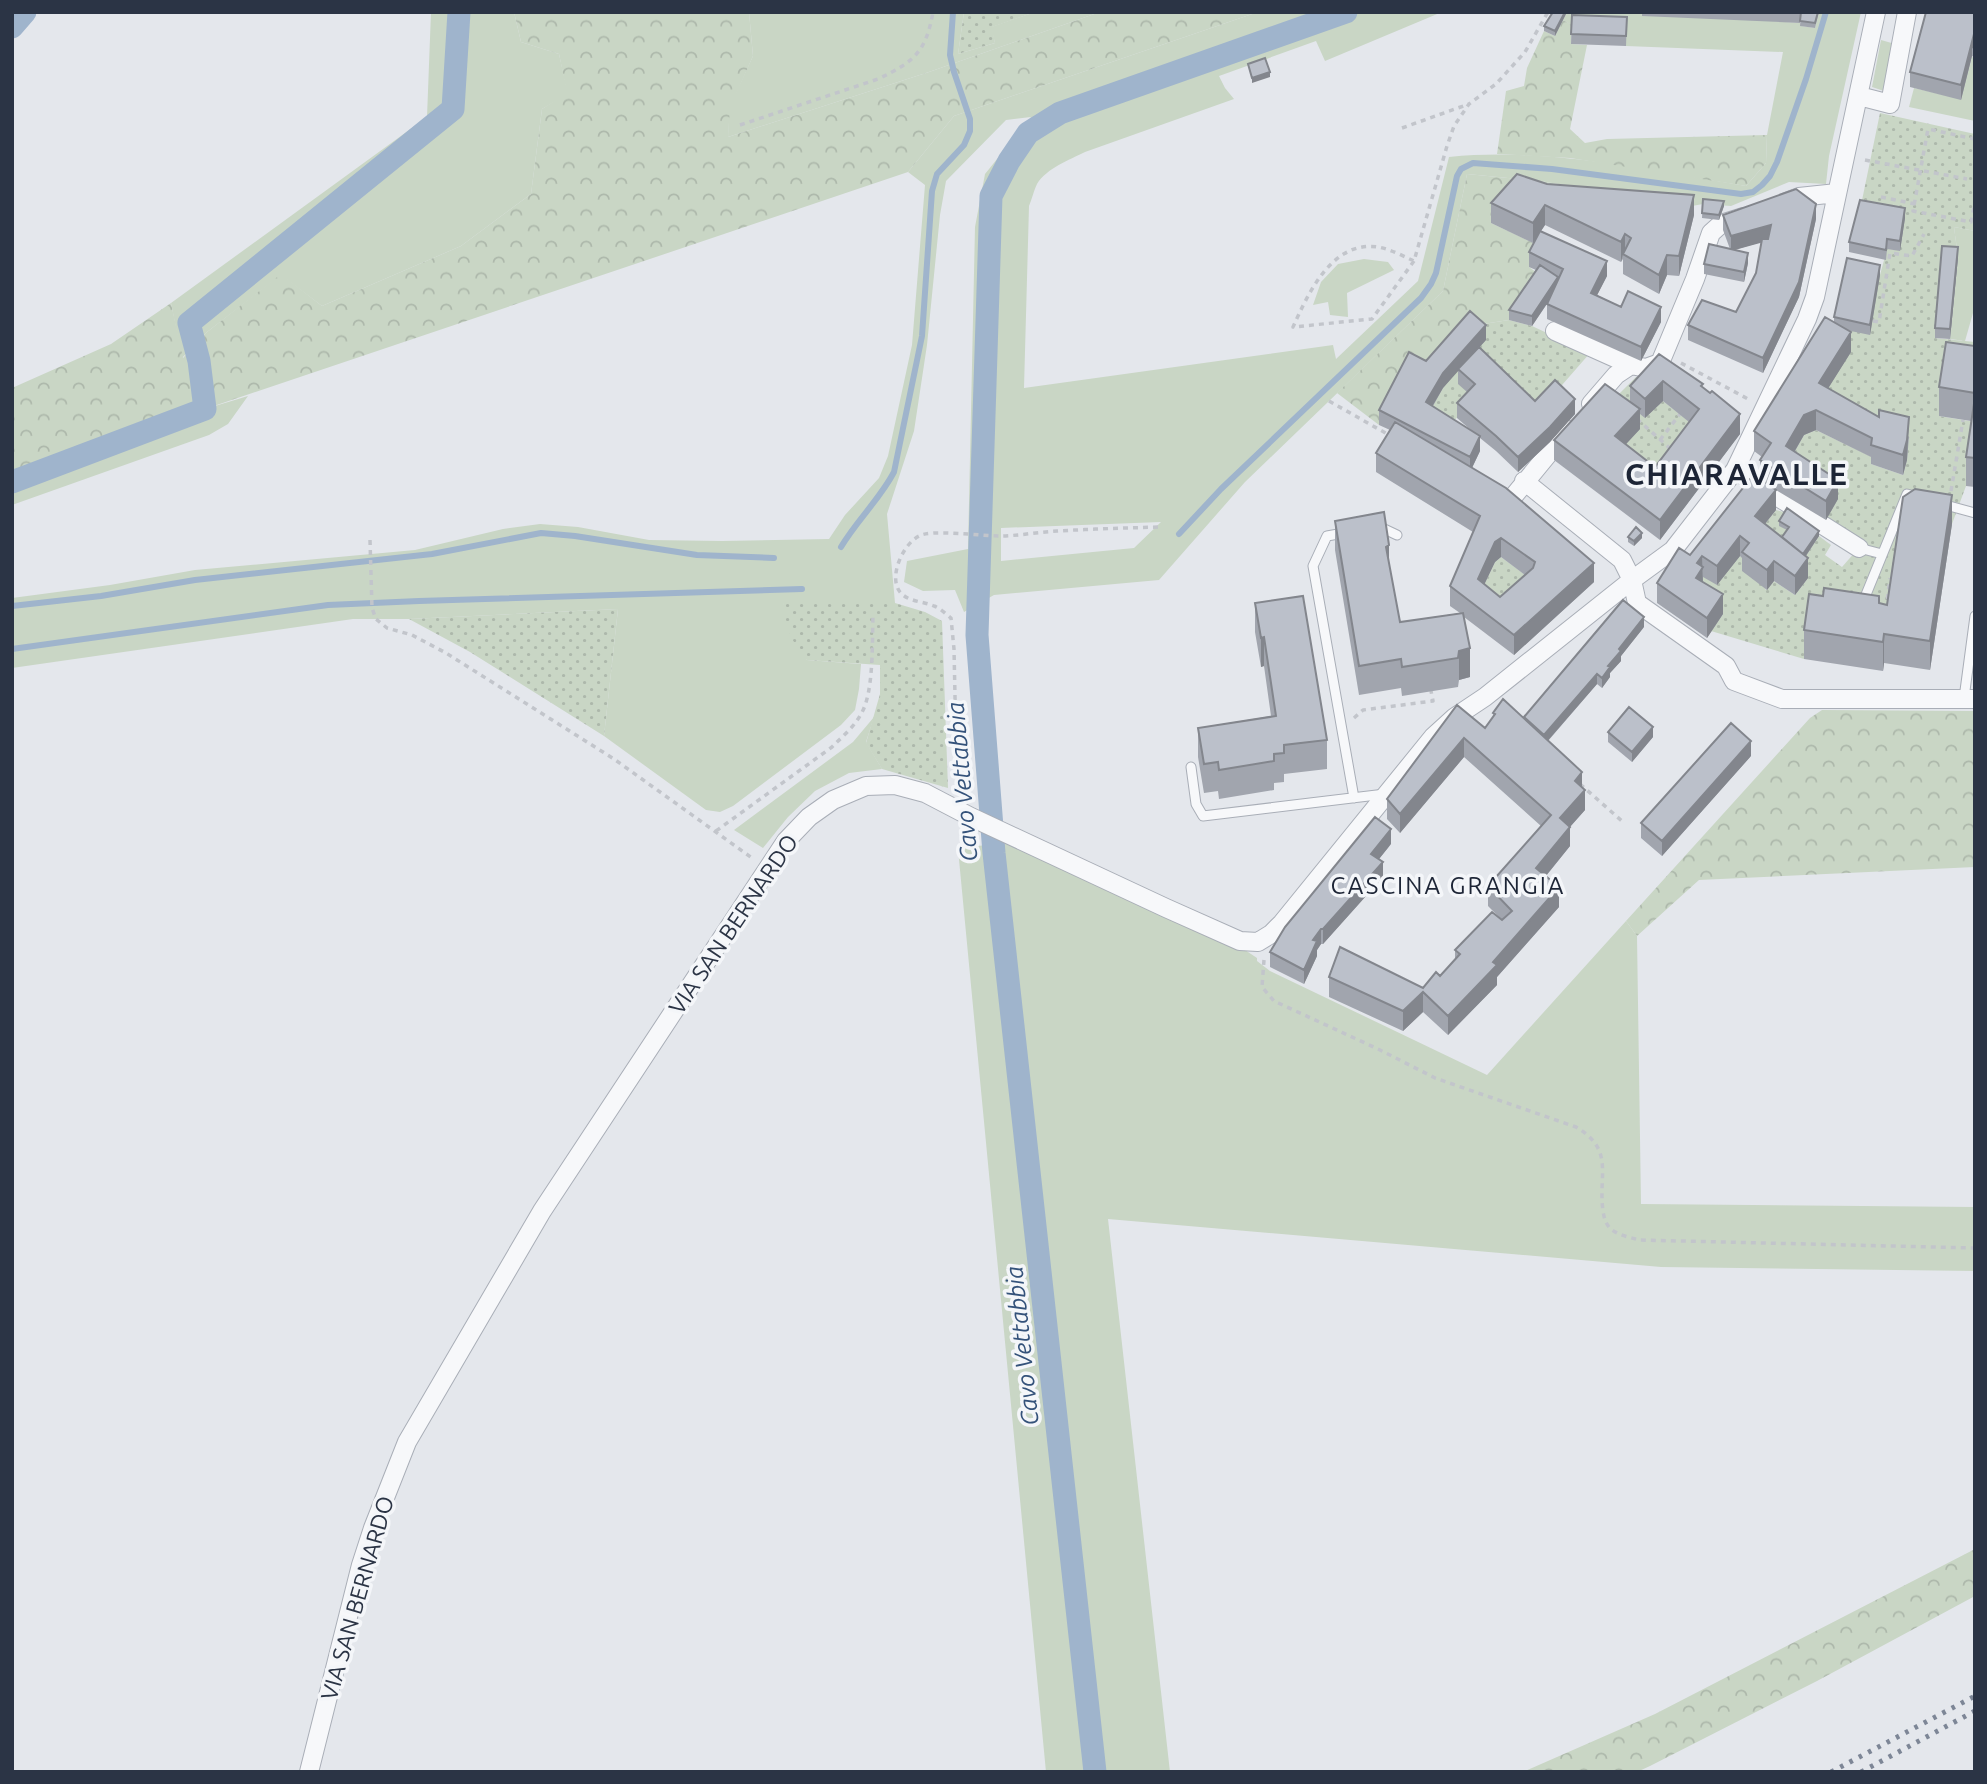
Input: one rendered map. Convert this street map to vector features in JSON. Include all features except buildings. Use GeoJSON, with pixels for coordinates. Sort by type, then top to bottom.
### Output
{"type":"FeatureCollection","features":[{"type":"Feature","properties":{"kind":"street"},"geometry":{"type":"LineString","coordinates":[[1859,96],[1890,104],[1908,12]]}},
{"type":"Feature","properties":{"kind":"street"},"geometry":{"type":"LineString","coordinates":[[1258,942],[1282,923],[1433,737],[1455,717],[1485,697],[1632,580],[1673,551],[1735,470],[1808,320],[1874,21],[1902,37]]}},
{"type":"Feature","properties":{"kind":"street"},"geometry":{"type":"LineString","coordinates":[[1555,331],[1631,365],[1646,368],[1660,363],[1711,233],[1721,225],[1800,197],[1837,193]]}},
{"type":"Feature","properties":{"kind":"street"},"geometry":{"type":"LineString","coordinates":[[1485,490],[1508,503],[1616,375],[1631,365]]}},
{"type":"Feature","properties":{"kind":"street"},"geometry":{"type":"LineString","coordinates":[[1735,470],[1859,548]]}},
{"type":"Feature","properties":{"kind":"street"},"geometry":{"type":"LineString","coordinates":[[1524,481],[1622,560],[1632,580],[1637,603],[1726,666],[1734,681],[1782,699],[1970,698]]}},
{"type":"Feature","properties":{"kind":"street","name":"VIA SAN BERNARDO"},"geometry":{"type":"LineString","coordinates":[[309,1772],[361,1564],[407,1442],[542,1211],[786,841],[809,817],[833,800],[866,786],[895,785],[925,793],[1166,908],[1240,941],[1258,942]]}},
{"type":"Feature","properties":{"kind":"lane"},"geometry":{"type":"LineString","coordinates":[[1858,613],[1907,494],[1975,513]]}},
{"type":"Feature","properties":{"kind":"lane"},"geometry":{"type":"LineString","coordinates":[[1364,528],[1376,526],[1397,535]]}},
{"type":"Feature","properties":{"kind":"lane"},"geometry":{"type":"LineString","coordinates":[[1352,531],[1327,536],[1313,566],[1354,797]]}},
{"type":"Feature","properties":{"kind":"lane"},"geometry":{"type":"LineString","coordinates":[[1859,548],[1882,554]]}},
{"type":"Feature","properties":{"kind":"lane"},"geometry":{"type":"LineString","coordinates":[[1970,698],[1975,616]]}},
{"type":"Feature","properties":{"kind":"lane"},"geometry":{"type":"LineString","coordinates":[[1191,767],[1196,804],[1203,816],[1387,794]]}},
{"type":"Feature","properties":{"kind":"path"},"geometry":{"type":"LineString","coordinates":[[740,125],[898,70],[913,59],[922,47],[933,12]]}},
{"type":"Feature","properties":{"kind":"path"},"geometry":{"type":"LineString","coordinates":[[1414,261],[1381,248],[1370,247],[1343,255],[1327,267],[1315,282],[1293,327],[1373,319],[1414,261],[1454,126],[1469,104],[1496,83],[1525,52],[1548,12]]}},
{"type":"Feature","properties":{"kind":"path"},"geometry":{"type":"LineString","coordinates":[[1402,128],[1469,104]]}},
{"type":"Feature","properties":{"kind":"path"},"geometry":{"type":"LineString","coordinates":[[1975,139],[1928,129],[1913,211],[1971,222],[1975,202]]}},
{"type":"Feature","properties":{"kind":"path"},"geometry":{"type":"LineString","coordinates":[[1865,160],[1966,179]]}},
{"type":"Feature","properties":{"kind":"path"},"geometry":{"type":"LineString","coordinates":[[1881,197],[1915,204]]}},
{"type":"Feature","properties":{"kind":"path"},"geometry":{"type":"LineString","coordinates":[[1873,321],[1879,322],[1891,253],[1912,256],[1924,234]]}},
{"type":"Feature","properties":{"kind":"path"},"geometry":{"type":"LineString","coordinates":[[1663,353],[1757,404]]}},
{"type":"Feature","properties":{"kind":"path"},"geometry":{"type":"LineString","coordinates":[[1329,401],[1389,435]]}},
{"type":"Feature","properties":{"kind":"path"},"geometry":{"type":"LineString","coordinates":[[1660,440],[1680,414]]}},
{"type":"Feature","properties":{"kind":"path"},"geometry":{"type":"LineString","coordinates":[[1635,417],[1679,456]]}},
{"type":"Feature","properties":{"kind":"path"},"geometry":{"type":"LineString","coordinates":[[964,813],[951,618],[936,606],[909,599],[899,591],[896,570],[900,557],[919,535],[1000,536],[1159,527]]}},
{"type":"Feature","properties":{"kind":"path"},"geometry":{"type":"LineString","coordinates":[[370,540],[372,608],[376,620],[387,628],[412,635],[446,653],[614,759],[768,869]]}},
{"type":"Feature","properties":{"kind":"path"},"geometry":{"type":"LineString","coordinates":[[716,831],[832,747],[862,714],[869,696],[873,616]]}},
{"type":"Feature","properties":{"kind":"path"},"geometry":{"type":"LineString","coordinates":[[1342,729],[1363,710],[1433,701],[1431,691]]}},
{"type":"Feature","properties":{"kind":"path"},"geometry":{"type":"LineString","coordinates":[[1573,778],[1623,822]]}},
{"type":"Feature","properties":{"kind":"path"},"geometry":{"type":"LineString","coordinates":[[1258,942],[1264,958],[1262,987],[1274,1001],[1434,1078],[1576,1127],[1588,1134],[1596,1142],[1604,1167],[1604,1219],[1608,1226],[1626,1237],[1639,1240],[1975,1248]]}},
{"type":"Feature","properties":{"kind":"green space"},"geometry":{"type":"Polygon","coordinates":[[[431,12],[514,12],[521,42],[559,54],[568,94],[542,109],[531,194],[461,246],[322,306],[281,275],[207,332],[182,358],[171,303],[427,117],[431,12]]]}},
{"type":"Feature","properties":{"kind":"green space"},"geometry":{"type":"Polygon","coordinates":[[[514,12],[749,12],[753,56],[730,108],[728,137],[929,72],[1100,12],[1258,12],[954,116],[908,172],[205,409],[12,482],[12,388],[111,344],[171,303],[183,358],[207,332],[281,274],[322,306],[461,246],[531,194],[542,109],[567,93],[559,54],[521,42],[514,12]]]}},
{"type":"Feature","properties":{"kind":"green space"},"geometry":{"type":"Polygon","coordinates":[[[749,12],[964,12],[958,54],[995,43],[991,27],[1035,12],[1100,12],[929,72],[728,137],[729,108],[753,56],[749,12]]]}},
{"type":"Feature","properties":{"kind":"green space"},"geometry":{"type":"Polygon","coordinates":[[[964,12],[1035,12],[992,27],[995,43],[958,54],[964,12]]]}},
{"type":"Feature","properties":{"kind":"green space"},"geometry":{"type":"Polygon","coordinates":[[[1258,12],[1442,12],[1325,61],[1316,41],[1219,76],[1234,99],[1065,161],[1041,178],[1029,206],[1024,388],[1333,345],[1336,359],[1418,281],[1449,157],[1523,155],[1561,158],[1635,167],[1746,186],[1766,163],[1767,135],[1783,52],[1626,46],[1626,27],[1572,25],[1563,20],[1567,12],[1642,12],[1800,23],[1801,26],[1815,28],[1819,12],[1861,12],[1829,156],[1826,184],[1789,182],[1731,206],[1692,206],[1540,181],[1467,174],[1443,291],[1245,482],[1159,580],[994,595],[964,612],[955,590],[923,591],[904,582],[907,561],[968,549],[975,227],[985,174],[1031,117],[1006,120],[946,181],[914,431],[887,514],[895,603],[783,603],[807,660],[861,664],[855,710],[841,725],[733,806],[720,812],[706,810],[604,736],[618,609],[409,619],[353,619],[12,668],[12,598],[195,570],[415,550],[503,529],[540,524],[578,527],[649,540],[829,539],[845,515],[879,478],[888,456],[912,345],[925,185],[908,172],[954,116],[1258,12]],[[1161,522],[1001,528],[1001,561],[1134,548],[1161,522]]]}},
{"type":"Feature","properties":{"kind":"green space"},"geometry":{"type":"Polygon","coordinates":[[[1563,20],[1572,25],[1571,44],[1587,45],[1570,129],[1585,143],[1607,139],[1767,135],[1766,163],[1746,186],[1570,158],[1497,154],[1506,91],[1524,86],[1527,68],[1544,31],[1555,36],[1563,20]]]}},
{"type":"Feature","properties":{"kind":"green space"},"geometry":{"type":"Polygon","coordinates":[[[1881,40],[1895,44],[1884,91],[1872,87],[1881,40]]]}},
{"type":"Feature","properties":{"kind":"green space"},"geometry":{"type":"Polygon","coordinates":[[[1972,57],[1975,58],[1975,121],[1909,107],[1914,88],[1961,99],[1972,57]]]}},
{"type":"Feature","properties":{"kind":"green space"},"geometry":{"type":"Polygon","coordinates":[[[1880,113],[1975,134],[1975,231],[1954,227],[1958,257],[1935,338],[1975,342],[1975,372],[1939,416],[1975,422],[1966,486],[1952,524],[1887,634],[1804,659],[1711,631],[1723,614],[1703,587],[1702,576],[1740,556],[1749,562],[1766,590],[1774,581],[1795,595],[1808,578],[1755,536],[1776,510],[1787,513],[1789,532],[1803,560],[1819,536],[1831,545],[1825,555],[1842,567],[1863,543],[1826,520],[1786,466],[1804,435],[1816,430],[1872,457],[1871,464],[1903,475],[1908,437],[1819,403],[1825,337],[1880,275],[1887,249],[1900,250],[1860,210],[1880,113]]]}},
{"type":"Feature","properties":{"kind":"green space"},"geometry":{"type":"Polygon","coordinates":[[[1467,174],[1540,181],[1692,206],[1694,215],[1491,223],[1540,246],[1529,267],[1540,275],[1509,320],[1470,326],[1426,376],[1409,367],[1379,425],[1337,393],[1443,291],[1467,174]]]}},
{"type":"Feature","properties":{"kind":"green space"},"geometry":{"type":"Polygon","coordinates":[[[1954,227],[1975,231],[1975,306],[1965,341],[1950,339],[1958,257],[1954,227]]]}},
{"type":"Feature","properties":{"kind":"green space"},"geometry":{"type":"Polygon","coordinates":[[[1364,259],[1388,262],[1394,270],[1347,293],[1348,317],[1330,315],[1328,302],[1313,305],[1321,282],[1338,264],[1364,259]]]}},
{"type":"Feature","properties":{"kind":"green space"},"geometry":{"type":"Polygon","coordinates":[[[1509,320],[1532,326],[1590,353],[1535,416],[1475,399],[1446,429],[1426,417],[1443,388],[1470,326],[1509,320]]]}},
{"type":"Feature","properties":{"kind":"green space"},"geometry":{"type":"Polygon","coordinates":[[[1659,373],[1663,401],[1699,429],[1655,486],[1615,456],[1618,395],[1636,377],[1659,373]]]}},
{"type":"Feature","properties":{"kind":"green space"},"geometry":{"type":"Polygon","coordinates":[[[248,396],[228,424],[209,435],[12,505],[12,482],[205,409],[248,396]]]}},
{"type":"Feature","properties":{"kind":"green space"},"geometry":{"type":"Polygon","coordinates":[[[1501,557],[1535,582],[1500,617],[1478,598],[1495,562],[1501,557]]]}},
{"type":"Feature","properties":{"kind":"green space"},"geometry":{"type":"Polygon","coordinates":[[[783,603],[895,603],[925,612],[942,621],[948,788],[882,769],[866,743],[880,694],[880,665],[807,660],[790,634],[783,603]]]}},
{"type":"Feature","properties":{"kind":"green space"},"geometry":{"type":"Polygon","coordinates":[[[618,609],[604,736],[470,652],[409,619],[618,609]]]}},
{"type":"Feature","properties":{"kind":"green space"},"geometry":{"type":"Polygon","coordinates":[[[1822,710],[1975,711],[1975,867],[1699,880],[1637,936],[1626,921],[1810,718],[1822,710]]]}},
{"type":"Feature","properties":{"kind":"green space"},"geometry":{"type":"Polygon","coordinates":[[[874,717],[866,742],[882,769],[849,773],[815,791],[788,817],[763,848],[734,830],[853,742],[874,717]]]}},
{"type":"Feature","properties":{"kind":"green space"},"geometry":{"type":"Polygon","coordinates":[[[1013,841],[1239,946],[1270,971],[1487,1075],[1626,921],[1637,936],[1641,1204],[1975,1207],[1975,1271],[1661,1267],[1108,1219],[1170,1772],[1046,1772],[958,849],[1013,841]]]}},
{"type":"Feature","properties":{"kind":"green space"},"geometry":{"type":"Polygon","coordinates":[[[1975,1549],[1975,1596],[1650,1766],[1637,1772],[1523,1772],[1655,1714],[1975,1549]]]}},
{"type":"Feature","properties":{"kind":"waterway"},"geometry":{"type":"LineString","coordinates":[[12,27],[25,12]]}},
{"type":"Feature","properties":{"kind":"waterway"},"geometry":{"type":"LineString","coordinates":[[12,482],[205,409],[199,361],[189,323],[453,109],[459,12]]}},
{"type":"Feature","properties":{"kind":"waterway"},"geometry":{"type":"LineString","coordinates":[[841,547],[894,472],[922,336],[932,191],[937,174],[964,145],[970,131],[970,119],[950,55],[953,12]]}},
{"type":"Feature","properties":{"kind":"waterway","name":"Cavo Vettabbia"},"geometry":{"type":"LineString","coordinates":[[1095,1772],[994,853],[977,635],[991,196],[1009,161],[1028,133],[1060,113],[1346,12]]}},
{"type":"Feature","properties":{"kind":"waterway"},"geometry":{"type":"LineString","coordinates":[[1179,534],[1221,489],[1421,298],[1436,273],[1457,176],[1461,169],[1473,163],[1552,169],[1741,194],[1753,192],[1770,176],[1777,162],[1826,12]]}},
{"type":"Feature","properties":{"kind":"waterway"},"geometry":{"type":"LineString","coordinates":[[12,606],[101,596],[195,580],[432,554],[541,533],[697,555],[774,558]]}},
{"type":"Feature","properties":{"kind":"waterway"},"geometry":{"type":"LineString","coordinates":[[12,649],[328,605],[802,589]]}},
{"type":"Feature","properties":{"kind":"railway"},"geometry":{"type":"LineString","coordinates":[[1831,1772],[1975,1696]]}},
{"type":"Feature","properties":{"kind":"railway"},"geometry":{"type":"LineString","coordinates":[[1861,1772],[1975,1711]]}},
{"type":"Feature","properties":{"kind":"district","name":"CHIARAVALLE"},"geometry":{"type":"Point","coordinates":[1737,474]}},
{"type":"Feature","properties":{"kind":"district","name":"CASCINA GRANGIA"},"geometry":{"type":"Point","coordinates":[1448,885]}}]}
